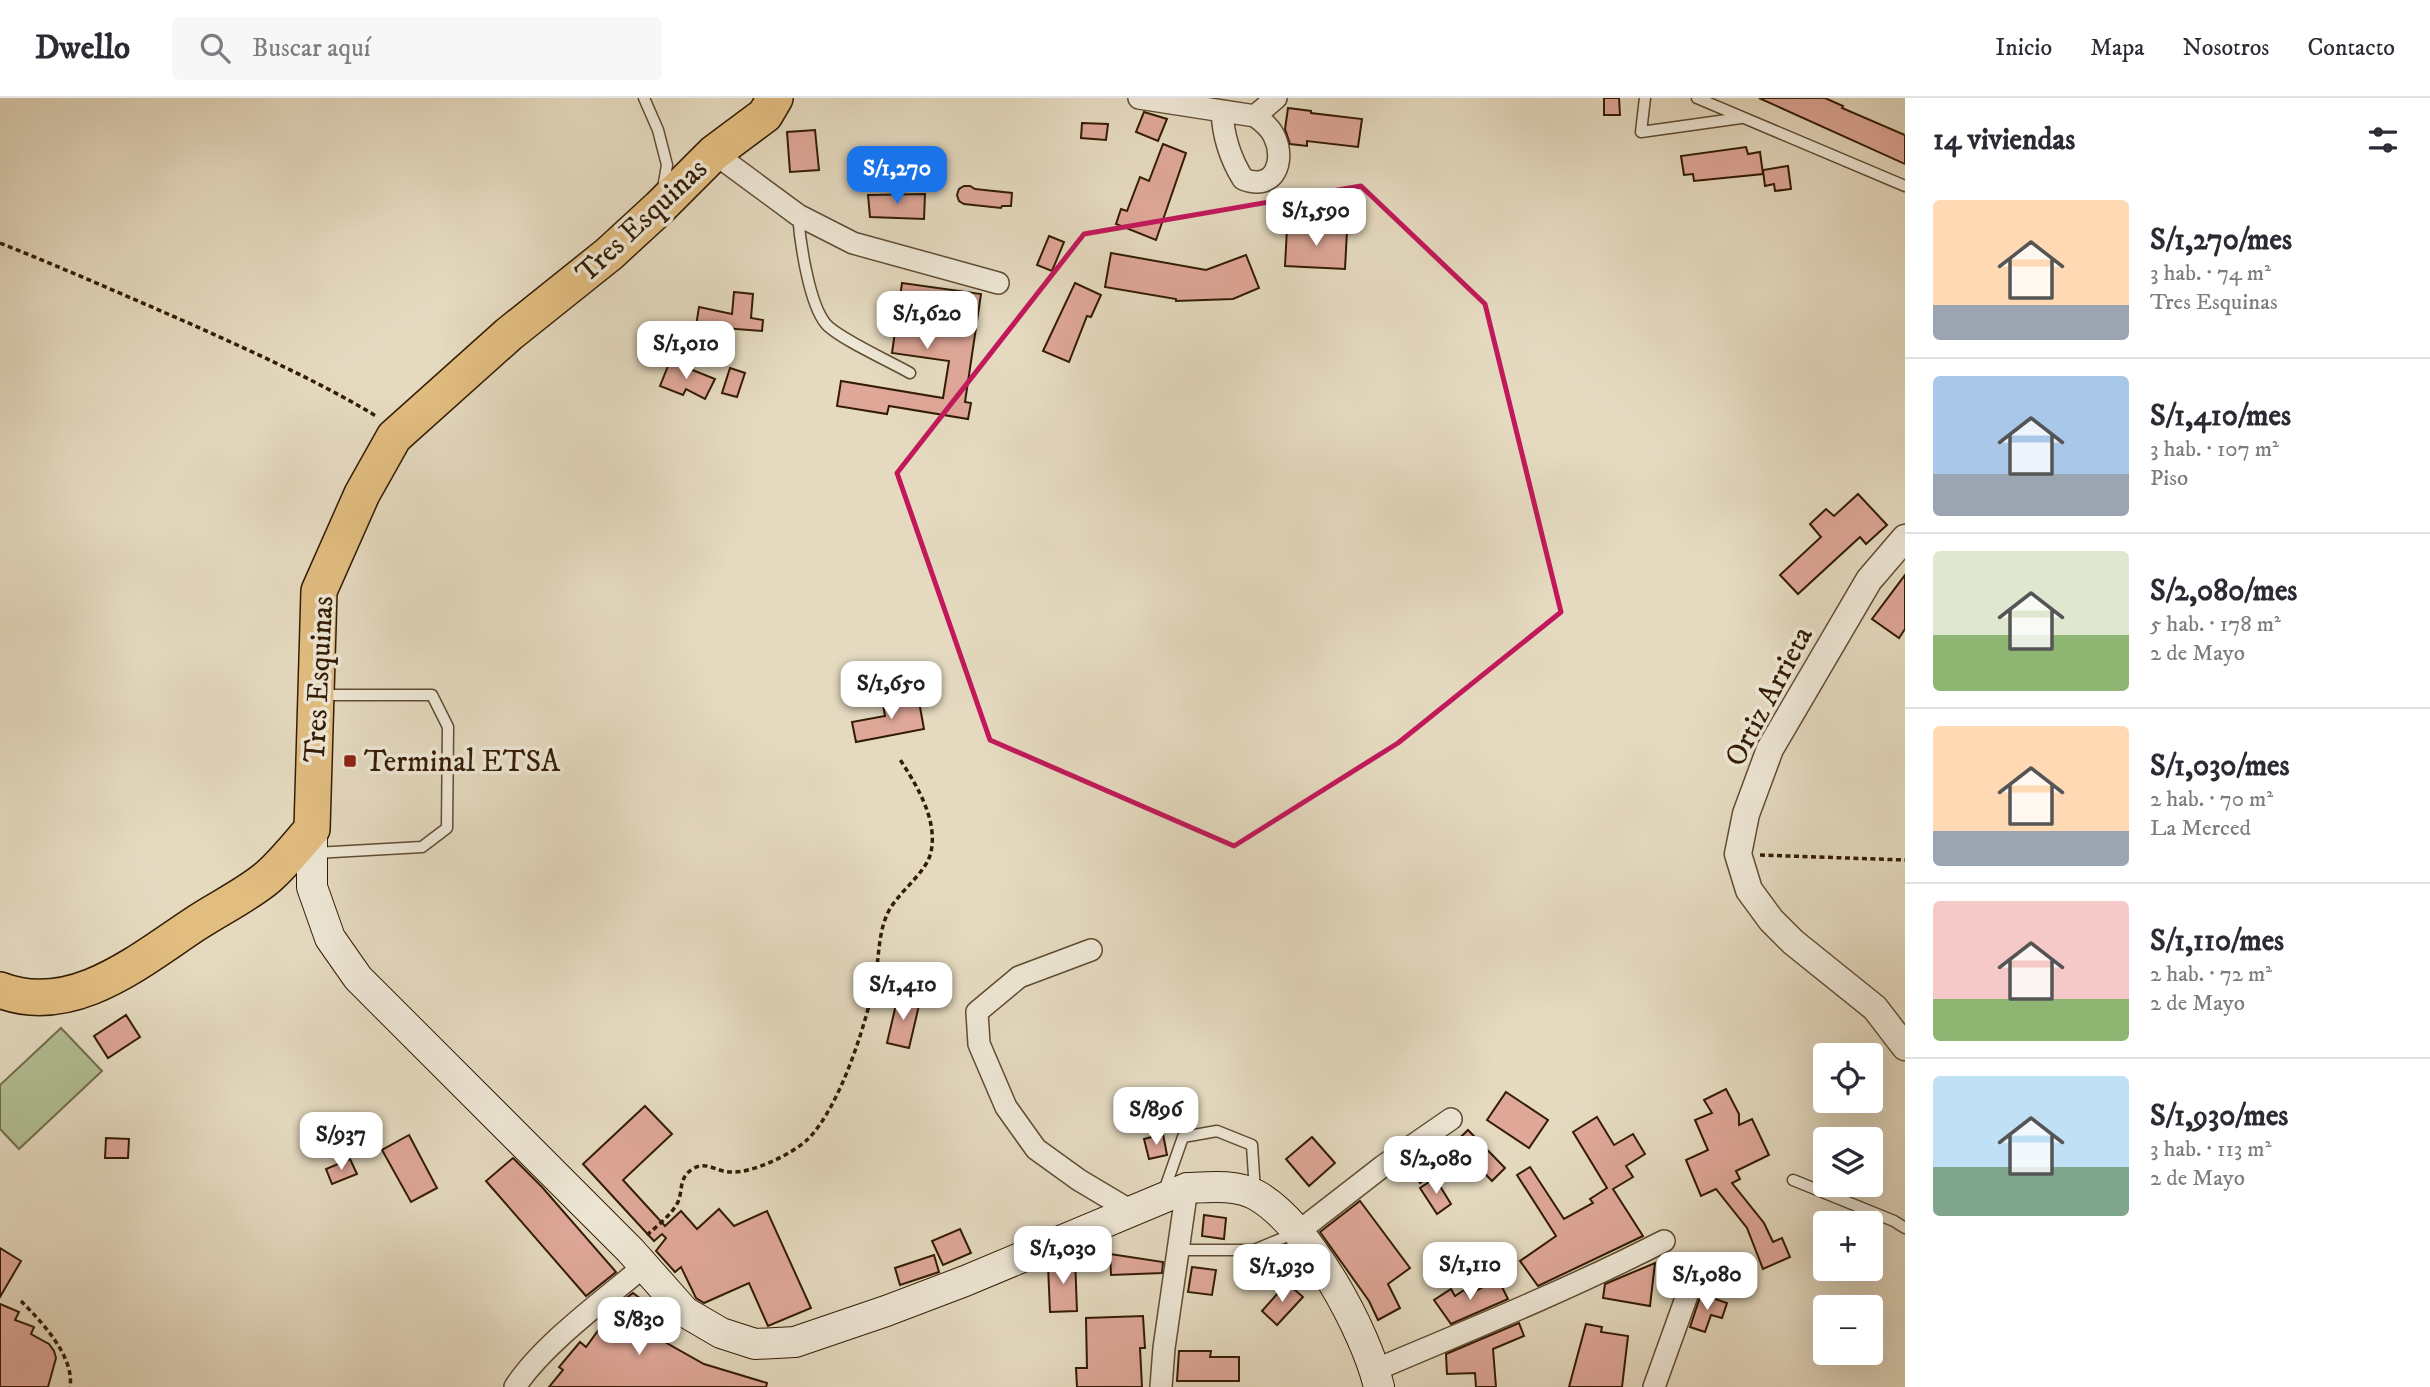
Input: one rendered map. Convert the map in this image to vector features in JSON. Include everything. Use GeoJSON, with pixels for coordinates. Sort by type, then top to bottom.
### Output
{"type":"FeatureCollection","features":[{"type":"Feature","properties":{"kind":"highway","name":"Tres Esquinas"},"geometry":{"type":"LineString","coordinates":[[312,841],[319,591],[362,495],[394,437],[509,334],[609,254],[714,153],[765,115],[775,98]]}},
{"type":"Feature","properties":{"kind":"highway"},"geometry":{"type":"LineString","coordinates":[[0,990],[15,996],[57,996],[97,986],[141,961],[268,877],[312,841]]}},
{"type":"Feature","properties":{"kind":"main road"},"geometry":{"type":"LineString","coordinates":[[312,841],[312,887],[330,938],[358,978],[685,1312],[721,1334],[755,1344],[795,1342],[965,1281],[1174,1193],[1226,1187],[1255,1195],[1293,1226],[1356,1323],[1377,1379]]}},
{"type":"Feature","properties":{"kind":"street"},"geometry":{"type":"LineString","coordinates":[[1139,98],[1255,116],[1269,127],[1274,135],[1279,157],[1274,173],[1265,181],[1243,179],[1231,159],[1222,111]]}},
{"type":"Feature","properties":{"kind":"street"},"geometry":{"type":"LineString","coordinates":[[1255,116],[1276,98]]}},
{"type":"Feature","properties":{"kind":"street"},"geometry":{"type":"LineString","coordinates":[[714,153],[798,215],[853,243],[998,283]]}},
{"type":"Feature","properties":{"kind":"street","name":"Ortiz Arrieta"},"geometry":{"type":"LineString","coordinates":[[1905,538],[1870,580],[1770,750],[1746,814],[1738,854],[1749,890],[1771,920],[1793,942],[1875,1008],[1905,1047]]}},
{"type":"Feature","properties":{"kind":"street"},"geometry":{"type":"LineString","coordinates":[[1091,950],[1019,977],[977,1012],[979,1044],[1006,1108],[1036,1149],[1079,1180],[1131,1211]]}},
{"type":"Feature","properties":{"kind":"street"},"geometry":{"type":"LineString","coordinates":[[1293,1226],[1451,1119]]}},
{"type":"Feature","properties":{"kind":"street"},"geometry":{"type":"LineString","coordinates":[[1161,1387],[1164,1348],[1179,1250],[1174,1193]]}},
{"type":"Feature","properties":{"kind":"street"},"geometry":{"type":"LineString","coordinates":[[1377,1379],[1664,1241]]}},
{"type":"Feature","properties":{"kind":"street"},"geometry":{"type":"LineString","coordinates":[[514,1387],[636,1259]]}},
{"type":"Feature","properties":{"kind":"street"},"geometry":{"type":"LineString","coordinates":[[1654,1387],[1695,1276]]}},
{"type":"Feature","properties":{"kind":"lane"},"geometry":{"type":"LineString","coordinates":[[644,98],[658,130],[667,165],[659,208]]}},
{"type":"Feature","properties":{"kind":"lane"},"geometry":{"type":"LineString","coordinates":[[1645,98],[1641,132],[1741,118]]}},
{"type":"Feature","properties":{"kind":"lane"},"geometry":{"type":"LineString","coordinates":[[1697,98],[1905,186]]}},
{"type":"Feature","properties":{"kind":"lane"},"geometry":{"type":"LineString","coordinates":[[798,215],[799,237],[813,300],[826,324],[910,373]]}},
{"type":"Feature","properties":{"kind":"lane"},"geometry":{"type":"LineString","coordinates":[[312,841],[422,847],[447,828],[449,792],[448,727],[432,695],[316,695]]}},
{"type":"Feature","properties":{"kind":"lane"},"geometry":{"type":"LineString","coordinates":[[1174,1193],[1183,1137],[1217,1130],[1252,1145],[1255,1195]]}},
{"type":"Feature","properties":{"kind":"lane"},"geometry":{"type":"LineString","coordinates":[[1793,1180],[1894,1221],[1905,1228]]}},
{"type":"Feature","properties":{"kind":"lane"},"geometry":{"type":"LineString","coordinates":[[1179,1250],[1254,1251],[1293,1226]]}},
{"type":"Feature","properties":{"kind":"path"},"geometry":{"type":"LineString","coordinates":[[0,243],[263,356],[370,412],[379,418],[394,437]]}},
{"type":"Feature","properties":{"kind":"path"},"geometry":{"type":"LineString","coordinates":[[636,1259],[678,1203],[685,1176],[692,1169],[700,1166],[715,1167],[731,1173],[771,1162],[805,1142],[825,1118],[843,1081],[868,1007],[881,933],[887,915],[926,863],[931,852],[931,830],[924,803],[899,758]]}},
{"type":"Feature","properties":{"kind":"path"},"geometry":{"type":"LineString","coordinates":[[1738,854],[1905,860]]}},
{"type":"Feature","properties":{"kind":"path"},"geometry":{"type":"LineString","coordinates":[[21,1301],[60,1348],[69,1367],[70,1387]]}},
{"type":"Feature","properties":{"kind":"highlighted area"},"geometry":{"type":"Polygon","coordinates":[[[1361,186],[1485,304],[1561,612],[1398,743],[1234,846],[990,740],[897,473],[1084,234],[1361,186]]]}},
{"type":"Feature","properties":{"kind":"green space"},"geometry":{"type":"Polygon","coordinates":[[[61,1028],[102,1071],[19,1149],[0,1129],[0,1085],[61,1028]]]}},
{"type":"Feature","properties":{"kind":"building"},"geometry":{"type":"Polygon","coordinates":[[[1604,98],[1619,98],[1620,115],[1604,115],[1604,98]]]}},
{"type":"Feature","properties":{"kind":"building"},"geometry":{"type":"Polygon","coordinates":[[[1759,98],[1825,98],[1843,106],[1842,108],[1905,135],[1905,164],[1759,98]]]}},
{"type":"Feature","properties":{"kind":"building"},"geometry":{"type":"Polygon","coordinates":[[[1288,108],[1362,119],[1358,147],[1307,141],[1307,146],[1290,144],[1285,129],[1288,108]]]}},
{"type":"Feature","properties":{"kind":"building"},"geometry":{"type":"Polygon","coordinates":[[[1144,112],[1167,119],[1158,141],[1136,132],[1144,112]]]}},
{"type":"Feature","properties":{"kind":"building"},"geometry":{"type":"Polygon","coordinates":[[[1082,123],[1108,124],[1106,140],[1081,138],[1082,123]]]}},
{"type":"Feature","properties":{"kind":"building"},"geometry":{"type":"Polygon","coordinates":[[[815,130],[819,170],[790,172],[787,132],[815,130]]]}},
{"type":"Feature","properties":{"kind":"building"},"geometry":{"type":"Polygon","coordinates":[[[1163,144],[1186,153],[1156,240],[1116,224],[1121,209],[1127,211],[1140,177],[1149,181],[1163,144]]]}},
{"type":"Feature","properties":{"kind":"building"},"geometry":{"type":"Polygon","coordinates":[[[1746,147],[1748,154],[1760,152],[1763,174],[1694,181],[1693,174],[1684,175],[1681,156],[1746,147]]]}},
{"type":"Feature","properties":{"kind":"building"},"geometry":{"type":"Polygon","coordinates":[[[1788,166],[1791,189],[1775,191],[1774,184],[1765,186],[1763,170],[1788,166]]]}},
{"type":"Feature","properties":{"kind":"building"},"geometry":{"type":"Polygon","coordinates":[[[964,186],[1012,193],[1011,206],[1001,208],[964,204],[959,201],[957,195],[959,189],[964,186]]]}},
{"type":"Feature","properties":{"kind":"building"},"geometry":{"type":"Polygon","coordinates":[[[925,194],[924,219],[870,217],[868,195],[925,194]]]}},
{"type":"Feature","properties":{"kind":"building"},"geometry":{"type":"Polygon","coordinates":[[[1287,228],[1347,231],[1345,269],[1285,266],[1287,228]]]}},
{"type":"Feature","properties":{"kind":"building"},"geometry":{"type":"Polygon","coordinates":[[[1049,236],[1064,242],[1052,271],[1037,265],[1049,236]]]}},
{"type":"Feature","properties":{"kind":"building"},"geometry":{"type":"Polygon","coordinates":[[[1111,253],[1206,270],[1246,255],[1259,288],[1233,299],[1176,301],[1105,287],[1111,253]]]}},
{"type":"Feature","properties":{"kind":"building"},"geometry":{"type":"Polygon","coordinates":[[[902,283],[981,294],[965,402],[971,403],[968,419],[889,406],[887,414],[837,406],[841,381],[943,398],[949,361],[892,353],[902,283]]]}},
{"type":"Feature","properties":{"kind":"building"},"geometry":{"type":"Polygon","coordinates":[[[1075,283],[1101,295],[1091,317],[1087,316],[1069,362],[1043,351],[1075,283]]]}},
{"type":"Feature","properties":{"kind":"building"},"geometry":{"type":"Polygon","coordinates":[[[734,292],[753,294],[751,318],[763,320],[762,331],[696,326],[699,307],[732,314],[734,292]]]}},
{"type":"Feature","properties":{"kind":"building"},"geometry":{"type":"Polygon","coordinates":[[[670,361],[715,379],[705,399],[686,389],[683,395],[660,386],[670,361]]]}},
{"type":"Feature","properties":{"kind":"building"},"geometry":{"type":"Polygon","coordinates":[[[730,368],[745,373],[737,397],[722,393],[730,368]]]}},
{"type":"Feature","properties":{"kind":"building"},"geometry":{"type":"Polygon","coordinates":[[[1858,494],[1887,525],[1866,544],[1860,537],[1798,594],[1780,575],[1821,537],[1810,524],[1826,509],[1834,516],[1858,494]]]}},
{"type":"Feature","properties":{"kind":"building"},"geometry":{"type":"Polygon","coordinates":[[[1905,575],[1905,629],[1899,638],[1872,619],[1905,575]]]}},
{"type":"Feature","properties":{"kind":"building"},"geometry":{"type":"Polygon","coordinates":[[[918,696],[924,729],[856,742],[852,722],[885,716],[883,704],[918,696]]]}},
{"type":"Feature","properties":{"kind":"building"},"geometry":{"type":"Polygon","coordinates":[[[898,996],[920,1001],[909,1048],[887,1043],[898,996]]]}},
{"type":"Feature","properties":{"kind":"building"},"geometry":{"type":"Polygon","coordinates":[[[126,1015],[140,1037],[108,1058],[94,1036],[126,1015]]]}},
{"type":"Feature","properties":{"kind":"building"},"geometry":{"type":"Polygon","coordinates":[[[1726,1089],[1739,1114],[1739,1125],[1752,1119],[1769,1155],[1736,1171],[1740,1179],[1732,1183],[1764,1223],[1773,1242],[1782,1238],[1790,1257],[1763,1269],[1747,1228],[1716,1189],[1701,1196],[1686,1160],[1708,1150],[1695,1120],[1712,1113],[1704,1100],[1726,1089]]]}},
{"type":"Feature","properties":{"kind":"building"},"geometry":{"type":"Polygon","coordinates":[[[1506,1092],[1548,1120],[1529,1148],[1487,1120],[1506,1092]]]}},
{"type":"Feature","properties":{"kind":"building"},"geometry":{"type":"Polygon","coordinates":[[[645,1106],[672,1134],[623,1180],[665,1226],[681,1211],[697,1229],[719,1209],[734,1226],[767,1211],[811,1308],[768,1326],[749,1283],[704,1303],[696,1298],[681,1267],[675,1272],[656,1251],[666,1238],[662,1234],[654,1241],[583,1164],[645,1106]]]}},
{"type":"Feature","properties":{"kind":"building"},"geometry":{"type":"Polygon","coordinates":[[[1597,1117],[1614,1145],[1633,1134],[1645,1154],[1626,1166],[1633,1177],[1613,1189],[1643,1236],[1538,1286],[1520,1261],[1556,1236],[1517,1175],[1530,1167],[1564,1219],[1593,1203],[1590,1199],[1607,1188],[1573,1132],[1597,1117]]]}},
{"type":"Feature","properties":{"kind":"building"},"geometry":{"type":"Polygon","coordinates":[[[1468,1130],[1505,1168],[1492,1181],[1465,1153],[1420,1183],[1408,1165],[1435,1146],[1441,1156],[1468,1130]]]}},
{"type":"Feature","properties":{"kind":"building"},"geometry":{"type":"Polygon","coordinates":[[[1163,1134],[1167,1155],[1149,1159],[1144,1139],[1163,1134]]]}},
{"type":"Feature","properties":{"kind":"building"},"geometry":{"type":"Polygon","coordinates":[[[409,1135],[437,1188],[411,1202],[382,1150],[409,1135]]]}},
{"type":"Feature","properties":{"kind":"building"},"geometry":{"type":"Polygon","coordinates":[[[1312,1137],[1335,1163],[1309,1186],[1286,1159],[1312,1137]]]}},
{"type":"Feature","properties":{"kind":"building"},"geometry":{"type":"Polygon","coordinates":[[[106,1138],[129,1139],[128,1158],[105,1158],[106,1138]]]}},
{"type":"Feature","properties":{"kind":"building"},"geometry":{"type":"Polygon","coordinates":[[[513,1158],[616,1272],[586,1296],[486,1181],[513,1158]]]}},
{"type":"Feature","properties":{"kind":"building"},"geometry":{"type":"Polygon","coordinates":[[[350,1159],[357,1174],[332,1184],[326,1169],[350,1159]]]}},
{"type":"Feature","properties":{"kind":"building"},"geometry":{"type":"Polygon","coordinates":[[[1435,1178],[1451,1204],[1437,1214],[1420,1188],[1435,1178]]]}},
{"type":"Feature","properties":{"kind":"building"},"geometry":{"type":"Polygon","coordinates":[[[1360,1201],[1410,1268],[1388,1284],[1400,1308],[1378,1320],[1369,1301],[1320,1232],[1360,1201]]]}},
{"type":"Feature","properties":{"kind":"building"},"geometry":{"type":"Polygon","coordinates":[[[1204,1215],[1226,1218],[1224,1239],[1202,1236],[1204,1215]]]}},
{"type":"Feature","properties":{"kind":"building"},"geometry":{"type":"Polygon","coordinates":[[[960,1229],[971,1253],[943,1265],[932,1241],[960,1229]]]}},
{"type":"Feature","properties":{"kind":"building"},"geometry":{"type":"Polygon","coordinates":[[[0,1248],[21,1261],[0,1297],[0,1248]]]}},
{"type":"Feature","properties":{"kind":"building"},"geometry":{"type":"Polygon","coordinates":[[[1110,1254],[1163,1262],[1162,1273],[1111,1275],[1110,1254]]]}},
{"type":"Feature","properties":{"kind":"building"},"geometry":{"type":"Polygon","coordinates":[[[934,1255],[939,1272],[900,1285],[895,1268],[934,1255]]]}},
{"type":"Feature","properties":{"kind":"building"},"geometry":{"type":"Polygon","coordinates":[[[1075,1258],[1077,1311],[1050,1312],[1048,1265],[1075,1258]]]}},
{"type":"Feature","properties":{"kind":"building"},"geometry":{"type":"Polygon","coordinates":[[[1655,1263],[1650,1306],[1603,1298],[1605,1284],[1655,1263]]]}},
{"type":"Feature","properties":{"kind":"building"},"geometry":{"type":"Polygon","coordinates":[[[1192,1267],[1216,1270],[1212,1295],[1188,1292],[1192,1267]]]}},
{"type":"Feature","properties":{"kind":"building"},"geometry":{"type":"Polygon","coordinates":[[[1498,1279],[1508,1299],[1451,1324],[1434,1300],[1451,1289],[1455,1296],[1464,1290],[1468,1295],[1498,1279]]]}},
{"type":"Feature","properties":{"kind":"building"},"geometry":{"type":"Polygon","coordinates":[[[1287,1283],[1303,1297],[1277,1325],[1262,1311],[1287,1283]]]}},
{"type":"Feature","properties":{"kind":"building"},"geometry":{"type":"Polygon","coordinates":[[[633,1293],[669,1320],[656,1337],[704,1364],[767,1383],[766,1387],[549,1387],[563,1370],[559,1367],[580,1342],[586,1347],[616,1306],[633,1293]]]}},
{"type":"Feature","properties":{"kind":"building"},"geometry":{"type":"Polygon","coordinates":[[[1701,1294],[1727,1303],[1722,1318],[1711,1315],[1705,1332],[1690,1327],[1701,1294]]]}},
{"type":"Feature","properties":{"kind":"building"},"geometry":{"type":"Polygon","coordinates":[[[0,1304],[19,1312],[15,1320],[34,1327],[31,1334],[49,1344],[54,1351],[56,1358],[48,1387],[0,1387],[0,1304]]]}},
{"type":"Feature","properties":{"kind":"building"},"geometry":{"type":"Polygon","coordinates":[[[1143,1316],[1145,1348],[1140,1348],[1142,1387],[1077,1387],[1076,1368],[1087,1368],[1086,1318],[1143,1316]]]}},
{"type":"Feature","properties":{"kind":"building"},"geometry":{"type":"Polygon","coordinates":[[[1519,1323],[1524,1336],[1493,1349],[1496,1387],[1476,1387],[1475,1373],[1447,1374],[1446,1354],[1519,1323]]]}},
{"type":"Feature","properties":{"kind":"building"},"geometry":{"type":"Polygon","coordinates":[[[1586,1324],[1602,1327],[1601,1332],[1628,1336],[1622,1387],[1569,1387],[1586,1324]]]}},
{"type":"Feature","properties":{"kind":"building"},"geometry":{"type":"Polygon","coordinates":[[[1179,1351],[1211,1351],[1210,1357],[1239,1357],[1239,1381],[1177,1381],[1179,1351]]]}},
{"type":"Feature","properties":{"kind":"place","name":"Terminal ETSA"},"geometry":{"type":"Point","coordinates":[350,761]}}]}
